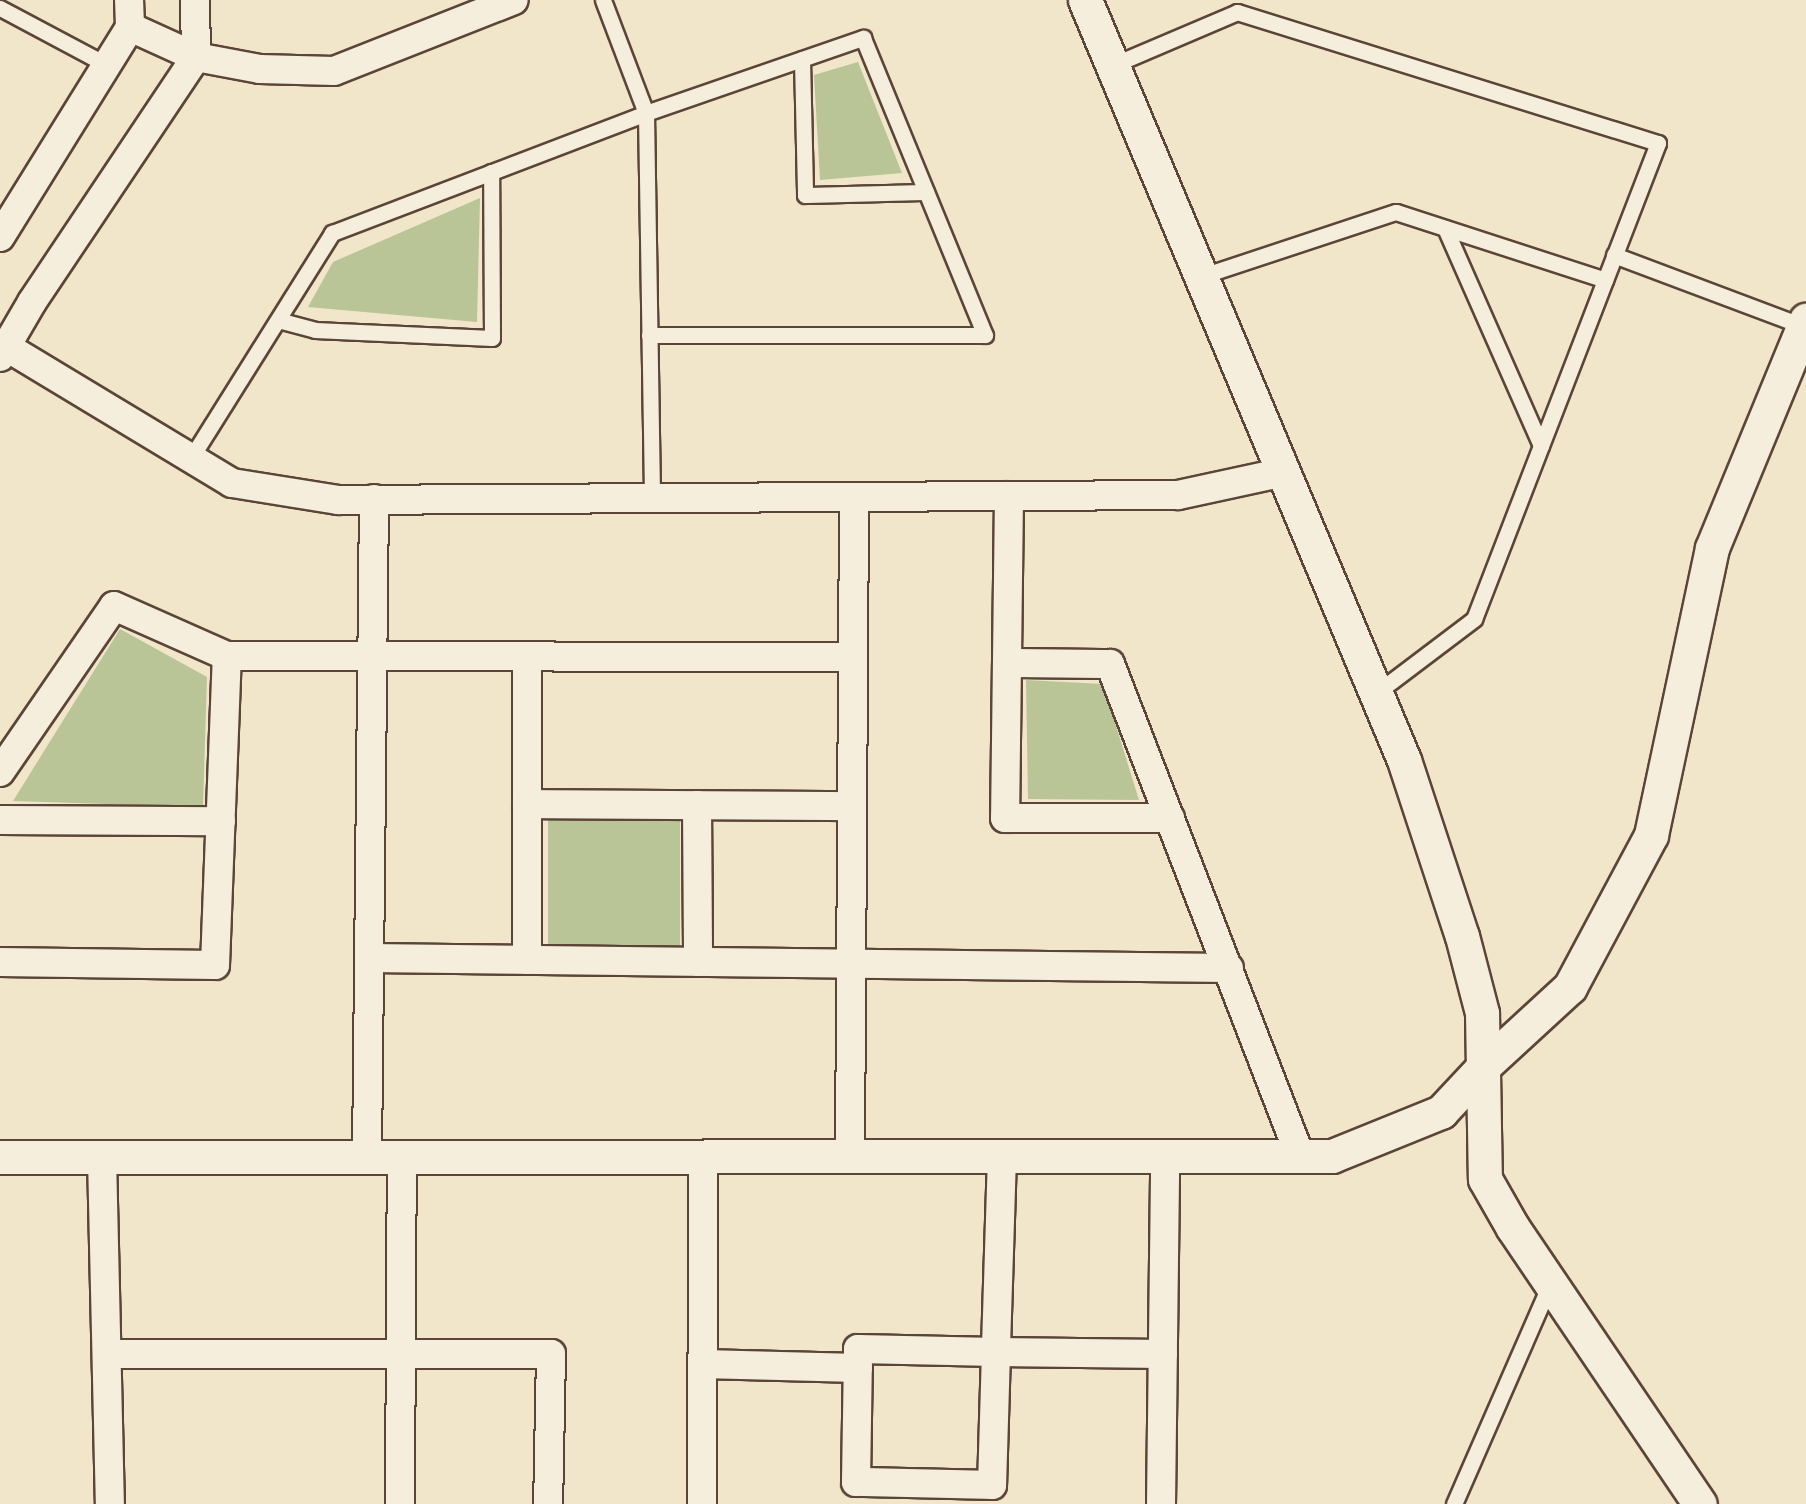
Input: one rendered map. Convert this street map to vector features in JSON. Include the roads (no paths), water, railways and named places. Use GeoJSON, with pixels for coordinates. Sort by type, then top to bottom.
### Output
{"type":"FeatureCollection","features":[{"type":"Feature","properties":{"kind":"street"},"geometry":{"type":"LineString","coordinates":[[195,0],[196,57],[2,349],[232,483],[338,500],[1178,495],[1284,472]]}},
{"type":"Feature","properties":{"kind":"street"},"geometry":{"type":"LineString","coordinates":[[0,237],[107,65],[130,14],[196,57],[260,69],[334,71],[454,12],[514,0]]}},
{"type":"Feature","properties":{"kind":"street"},"geometry":{"type":"LineString","coordinates":[[1085,0],[1404,760],[1462,936],[1482,1012],[1485,1179],[1695,1501]]}},
{"type":"Feature","properties":{"kind":"street"},"geometry":{"type":"LineString","coordinates":[[0,1157],[1332,1156],[1441,1112],[1483,1067],[1570,987],[1651,835],[1712,548],[1805,323]]}},
{"type":"Feature","properties":{"kind":"street"},"geometry":{"type":"LineString","coordinates":[[1009,496],[1005,818],[1170,818]]}},
{"type":"Feature","properties":{"kind":"street"},"geometry":{"type":"LineString","coordinates":[[850,1156],[854,497]]}},
{"type":"Feature","properties":{"kind":"street"},"geometry":{"type":"LineString","coordinates":[[367,1156],[374,500]]}},
{"type":"Feature","properties":{"kind":"street"},"geometry":{"type":"LineString","coordinates":[[0,772],[114,606],[227,656],[853,657]]}},
{"type":"Feature","properties":{"kind":"street"},"geometry":{"type":"LineString","coordinates":[[0,962],[215,965],[227,656]]}},
{"type":"Feature","properties":{"kind":"street"},"geometry":{"type":"LineString","coordinates":[[527,657],[527,960]]}},
{"type":"Feature","properties":{"kind":"street"},"geometry":{"type":"LineString","coordinates":[[1007,663],[1110,664],[1300,1156]]}},
{"type":"Feature","properties":{"kind":"street"},"geometry":{"type":"LineString","coordinates":[[527,804],[852,806]]}},
{"type":"Feature","properties":{"kind":"street"},"geometry":{"type":"LineString","coordinates":[[697,805],[698,962]]}},
{"type":"Feature","properties":{"kind":"street"},"geometry":{"type":"LineString","coordinates":[[0,820],[221,820]]}},
{"type":"Feature","properties":{"kind":"street"},"geometry":{"type":"LineString","coordinates":[[369,958],[1229,968]]}},
{"type":"Feature","properties":{"kind":"street"},"geometry":{"type":"LineString","coordinates":[[400,1504],[402,1156]]}},
{"type":"Feature","properties":{"kind":"street"},"geometry":{"type":"LineString","coordinates":[[702,1504],[703,1156]]}},
{"type":"Feature","properties":{"kind":"street"},"geometry":{"type":"LineString","coordinates":[[1002,1156],[996,1352],[992,1485],[856,1482],[858,1349],[996,1352],[1163,1354]]}},
{"type":"Feature","properties":{"kind":"street"},"geometry":{"type":"LineString","coordinates":[[1161,1504],[1165,1156]]}},
{"type":"Feature","properties":{"kind":"street"},"geometry":{"type":"LineString","coordinates":[[102,1157],[110,1504]]}},
{"type":"Feature","properties":{"kind":"street"},"geometry":{"type":"LineString","coordinates":[[107,1354],[551,1354],[548,1504]]}},
{"type":"Feature","properties":{"kind":"street"},"geometry":{"type":"LineString","coordinates":[[702,1364],[858,1368]]}},
{"type":"Feature","properties":{"kind":"lane"},"geometry":{"type":"LineString","coordinates":[[603,0],[646,113],[652,498]]}},
{"type":"Feature","properties":{"kind":"lane"},"geometry":{"type":"LineString","coordinates":[[1113,65],[1236,6],[1658,143],[1474,619],[1376,693]]}},
{"type":"Feature","properties":{"kind":"lane"},"geometry":{"type":"LineString","coordinates":[[0,8],[107,65]]}},
{"type":"Feature","properties":{"kind":"lane"},"geometry":{"type":"LineString","coordinates":[[191,458],[332,233],[646,113],[863,38],[985,335],[649,335]]}},
{"type":"Feature","properties":{"kind":"lane"},"geometry":{"type":"LineString","coordinates":[[802,59],[806,195],[926,192]]}},
{"type":"Feature","properties":{"kind":"lane"},"geometry":{"type":"LineString","coordinates":[[278,320],[315,330],[492,338],[491,172]]}},
{"type":"Feature","properties":{"kind":"lane"},"geometry":{"type":"LineString","coordinates":[[1202,276],[1396,212],[1605,280]]}},
{"type":"Feature","properties":{"kind":"lane"},"geometry":{"type":"LineString","coordinates":[[1444,228],[1540,446]]}},
{"type":"Feature","properties":{"kind":"lane"},"geometry":{"type":"LineString","coordinates":[[1614,255],[1805,323]]}},
{"type":"Feature","properties":{"kind":"lane"},"geometry":{"type":"LineString","coordinates":[[1454,1504],[1551,1282]]}}]}
